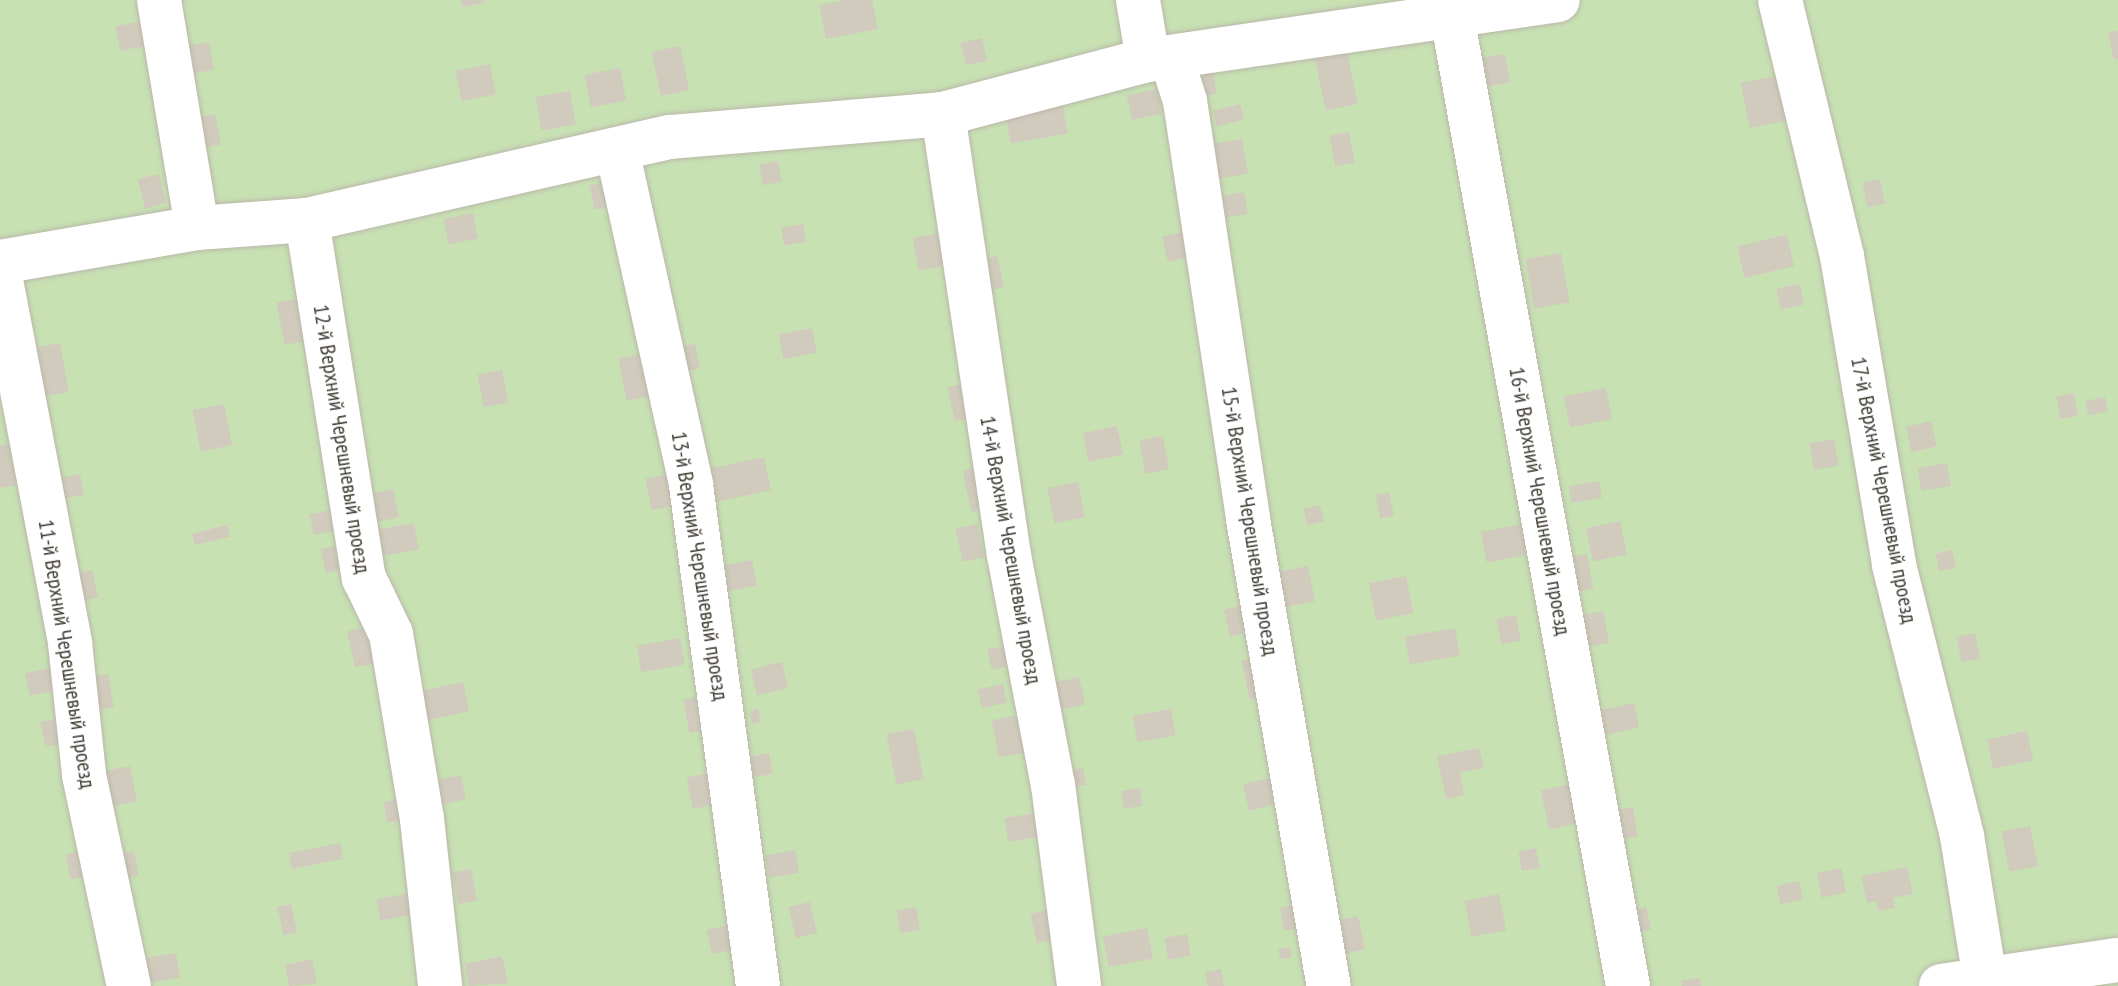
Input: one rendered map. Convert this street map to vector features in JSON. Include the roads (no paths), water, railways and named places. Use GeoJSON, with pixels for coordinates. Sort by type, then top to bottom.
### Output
{"type":"FeatureCollection","features":[{"type":"Feature","properties":{"kind":"lane"},"geometry":{"type":"LineString","coordinates":[[159,0],[197,228]]}},
{"type":"Feature","properties":{"kind":"lane","name":"15-й Верхний Черешневый проезд"},"geometry":{"type":"LineString","coordinates":[[1138,0],[1160,58],[1185,101],[1248,519],[1329,986]]}},
{"type":"Feature","properties":{"kind":"lane"},"geometry":{"type":"LineString","coordinates":[[0,262],[197,228],[307,220],[670,137],[943,114],[1160,58],[1451,8],[1558,0]]}},
{"type":"Feature","properties":{"kind":"lane","name":"17-й Верхний Черешневый проезд"},"geometry":{"type":"LineString","coordinates":[[1780,0],[1842,256],[1894,565],[1962,836],[2008,980]]}},
{"type":"Feature","properties":{"kind":"lane","name":"16-й Верхний Черешневый проезд"},"geometry":{"type":"LineString","coordinates":[[1451,8],[1628,986]]}},
{"type":"Feature","properties":{"kind":"lane","name":"14-й Верхний Черешневый проезд"},"geometry":{"type":"LineString","coordinates":[[943,114],[1009,555],[1053,785],[1079,986]]}},
{"type":"Feature","properties":{"kind":"lane","name":"13-й Верхний Черешневый проезд"},"geometry":{"type":"LineString","coordinates":[[617,150],[691,485],[758,986]]}},
{"type":"Feature","properties":{"kind":"lane","name":"12-й Верхний Черешневый проезд"},"geometry":{"type":"LineString","coordinates":[[307,220],[364,578],[391,634],[422,819],[440,986]]}},
{"type":"Feature","properties":{"kind":"lane","name":"11-й Верхний Черешневый проезд"},"geometry":{"type":"LineString","coordinates":[[0,275],[70,643],[84,775],[129,986]]}},
{"type":"Feature","properties":{"kind":"lane"},"geometry":{"type":"LineString","coordinates":[[1941,986],[2008,980],[2118,960]]}}]}
